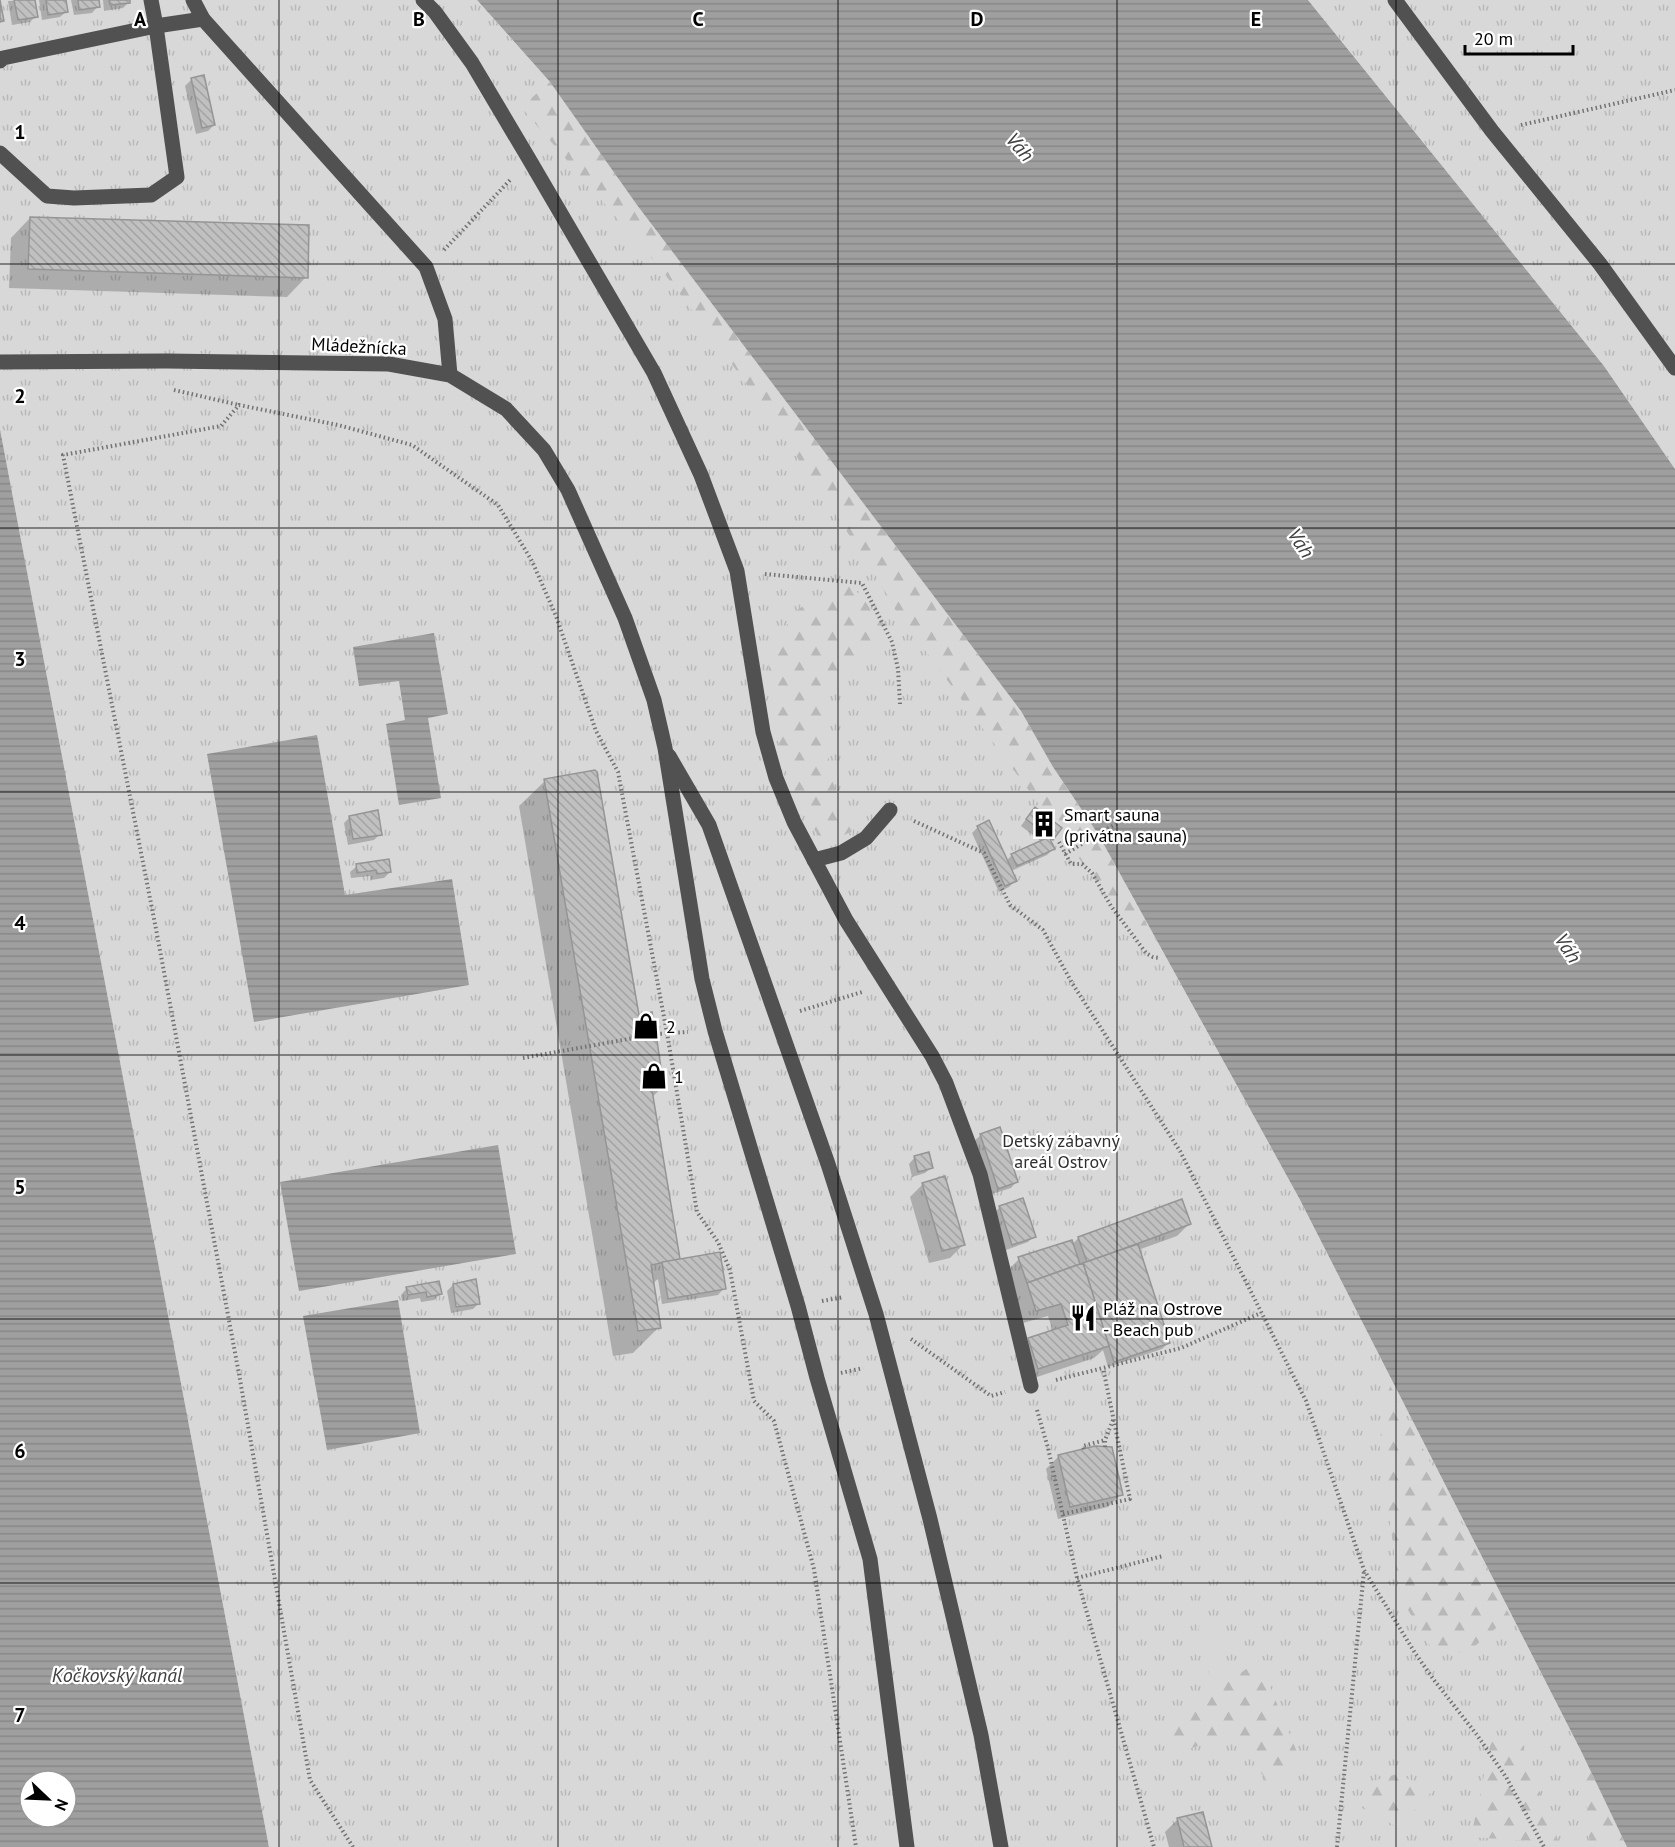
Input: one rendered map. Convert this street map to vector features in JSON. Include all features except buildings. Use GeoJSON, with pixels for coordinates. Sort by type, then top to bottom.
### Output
{"type":"FeatureCollection","features":[{"type":"Feature","properties":{"kind":"street"},"geometry":{"type":"LineString","coordinates":[[0,153],[47,196],[74,198],[151,195],[177,177],[151,0]]}},
{"type":"Feature","properties":{"kind":"street"},"geometry":{"type":"LineString","coordinates":[[193,0],[203,19],[426,267],[445,319],[450,375]]}},
{"type":"Feature","properties":{"kind":"street"},"geometry":{"type":"LineString","coordinates":[[423,0],[435,12],[472,63],[530,159],[658,381],[701,475],[737,571],[763,732],[776,778],[794,822],[846,920],[932,1056],[946,1083],[980,1174],[1031,1386]]}},
{"type":"Feature","properties":{"kind":"street"},"geometry":{"type":"LineString","coordinates":[[1395,0],[1492,131],[1600,264],[1675,368]]}},
{"type":"Feature","properties":{"kind":"street"},"geometry":{"type":"LineString","coordinates":[[0,61],[3,58],[156,26],[203,19]]}},
{"type":"Feature","properties":{"kind":"street","name":"Mládežnícka"},"geometry":{"type":"LineString","coordinates":[[0,362],[166,361],[389,364],[450,375],[506,409],[544,450],[568,490],[625,618],[654,700],[665,748]]}},
{"type":"Feature","properties":{"kind":"street"},"geometry":{"type":"LineString","coordinates":[[665,748],[709,825],[828,1164],[876,1314],[930,1519],[978,1724],[1001,1847]]}},
{"type":"Feature","properties":{"kind":"street"},"geometry":{"type":"LineString","coordinates":[[665,748],[702,979],[715,1031],[798,1306],[870,1558],[907,1847]]}},
{"type":"Feature","properties":{"kind":"street"},"geometry":{"type":"LineString","coordinates":[[814,860],[841,853],[866,838],[890,810]]}},
{"type":"Feature","properties":{"kind":"path"},"geometry":{"type":"LineString","coordinates":[[1492,131],[1675,90]]}},
{"type":"Feature","properties":{"kind":"path"},"geometry":{"type":"LineString","coordinates":[[426,267],[530,159]]}},
{"type":"Feature","properties":{"kind":"path"},"geometry":{"type":"LineString","coordinates":[[168,388],[239,405],[338,424],[412,445],[498,505],[532,561],[556,616],[596,731],[618,772],[698,1212],[718,1242],[730,1269],[754,1401],[774,1421],[814,1569],[856,1847]]}},
{"type":"Feature","properties":{"kind":"path"},"geometry":{"type":"LineString","coordinates":[[239,405],[221,426],[63,455],[156,929],[235,1351],[310,1780],[353,1847]]}},
{"type":"Feature","properties":{"kind":"path"},"geometry":{"type":"LineString","coordinates":[[737,571],[862,583],[892,642],[898,669],[900,704]]}},
{"type":"Feature","properties":{"kind":"path"},"geometry":{"type":"LineString","coordinates":[[890,810],[984,853],[1010,905],[1043,930],[1072,983],[1180,1151],[1306,1401],[1364,1570],[1415,1653],[1478,1735],[1506,1777],[1544,1847]]}},
{"type":"Feature","properties":{"kind":"path"},"geometry":{"type":"LineString","coordinates":[[1065,854],[1124,819]]}},
{"type":"Feature","properties":{"kind":"path"},"geometry":{"type":"LineString","coordinates":[[1059,842],[1071,864],[1082,864],[1092,873],[1111,906],[1146,953],[1160,958]]}},
{"type":"Feature","properties":{"kind":"path"},"geometry":{"type":"LineString","coordinates":[[791,1014],[855,994]]}},
{"type":"Feature","properties":{"kind":"path"},"geometry":{"type":"LineString","coordinates":[[523,1058],[656,1034]]}},
{"type":"Feature","properties":{"kind":"path"},"geometry":{"type":"LineString","coordinates":[[798,1306],[869,1293]]}},
{"type":"Feature","properties":{"kind":"path"},"geometry":{"type":"LineString","coordinates":[[1154,1847],[1077,1578],[1048,1448],[1031,1386],[1180,1348],[1261,1312]]}},
{"type":"Feature","properties":{"kind":"path"},"geometry":{"type":"LineString","coordinates":[[876,1314],[991,1395]]}},
{"type":"Feature","properties":{"kind":"path"},"geometry":{"type":"LineString","coordinates":[[817,1378],[889,1363]]}},
{"type":"Feature","properties":{"kind":"path"},"geometry":{"type":"LineString","coordinates":[[1063,1514],[1116,1499],[1130,1499],[1103,1368]]}},
{"type":"Feature","properties":{"kind":"path"},"geometry":{"type":"LineString","coordinates":[[1105,1447],[1105,1440],[1113,1419]]}},
{"type":"Feature","properties":{"kind":"path"},"geometry":{"type":"LineString","coordinates":[[1084,1449],[1083,1446],[1105,1440]]}},
{"type":"Feature","properties":{"kind":"path"},"geometry":{"type":"LineString","coordinates":[[1077,1578],[1163,1556]]}},
{"type":"Feature","properties":{"kind":"path"},"geometry":{"type":"LineString","coordinates":[[1337,1847],[1364,1570]]}},
{"type":"Feature","properties":{"kind":"green space","name":"Detský zábavný areál Ostrov"},"geometry":{"type":"Polygon","coordinates":[[[0,0],[477,0],[550,82],[637,205],[1021,711],[1053,767],[1098,834],[1299,1198],[1582,1753],[1627,1847],[269,1847],[0,429],[0,0]]]}},
{"type":"Feature","properties":{"kind":"green space"},"geometry":{"type":"Polygon","coordinates":[[[1308,0],[1675,0],[1675,469],[1604,366],[1308,0]]]}},
{"type":"Feature","properties":{"kind":"green space"},"geometry":{"type":"Polygon","coordinates":[[[550,82],[637,205],[1021,711],[1053,767],[1098,834],[1162,953],[1112,903],[896,611],[874,572],[764,408],[701,322],[660,268],[521,107],[550,82]]]}},
{"type":"Feature","properties":{"kind":"green space"},"geometry":{"type":"Polygon","coordinates":[[[846,579],[891,632],[852,663],[823,698],[831,778],[853,831],[824,844],[801,810],[783,762],[772,710],[768,659],[794,612],[846,579]]]}},
{"type":"Feature","properties":{"kind":"green space"},"geometry":{"type":"Polygon","coordinates":[[[1384,1374],[1510,1616],[1468,1652],[1435,1654],[1400,1597],[1380,1448],[1384,1374]]]}},
{"type":"Feature","properties":{"kind":"green space"},"geometry":{"type":"Polygon","coordinates":[[[1215,1623],[1228,1676],[1211,1681],[1198,1627],[1215,1623]]]}},
{"type":"Feature","properties":{"kind":"green space"},"geometry":{"type":"Polygon","coordinates":[[[1259,1660],[1299,1757],[1269,1785],[1236,1733],[1183,1751],[1167,1738],[1190,1695],[1215,1691],[1259,1660]]]}},
{"type":"Feature","properties":{"kind":"green space"},"geometry":{"type":"Polygon","coordinates":[[[1492,1737],[1521,1742],[1559,1843],[1471,1837],[1492,1737]]]}},
{"type":"Feature","properties":{"kind":"green space"},"geometry":{"type":"Polygon","coordinates":[[[1582,1753],[1627,1847],[1590,1847],[1582,1753]]]}},
{"type":"Feature","properties":{"kind":"green space"},"geometry":{"type":"Polygon","coordinates":[[[1397,1774],[1433,1790],[1399,1828],[1362,1808],[1373,1781],[1397,1774]]]}},
{"type":"Feature","properties":{"kind":"green space"},"geometry":{"type":"Polygon","coordinates":[[[1179,1825],[1184,1847],[1167,1847],[1163,1829],[1179,1825]]]}},
{"type":"Feature","properties":{"kind":"water","name":"Váh"},"geometry":{"type":"Polygon","coordinates":[[[477,0],[1308,0],[1604,366],[1675,469],[1675,1847],[1627,1847],[1582,1753],[1299,1198],[1098,834],[1053,767],[1021,711],[637,205],[550,82],[477,0]]]}},
{"type":"Feature","properties":{"kind":"water","name":"Kočkovský kanál"},"geometry":{"type":"Polygon","coordinates":[[[0,429],[269,1847],[0,1847],[0,429]]]}},
{"type":"Feature","properties":{"kind":"water"},"geometry":{"type":"Polygon","coordinates":[[[434,633],[448,714],[428,718],[441,798],[399,805],[386,724],[405,720],[399,681],[359,686],[353,647],[434,633]]]}},
{"type":"Feature","properties":{"kind":"water"},"geometry":{"type":"Polygon","coordinates":[[[317,735],[345,895],[452,879],[469,985],[254,1022],[207,754],[317,735]]]}},
{"type":"Feature","properties":{"kind":"water"},"geometry":{"type":"Polygon","coordinates":[[[498,1145],[516,1254],[299,1291],[280,1182],[498,1145]]]}},
{"type":"Feature","properties":{"kind":"water"},"geometry":{"type":"Polygon","coordinates":[[[398,1300],[420,1433],[327,1450],[303,1316],[398,1300]]]}},
{"type":"Feature","properties":{"kind":"place","name":"Smart sauna (privátna sauna)"},"geometry":{"type":"Point","coordinates":[1044,824]}},
{"type":"Feature","properties":{"kind":"place","name":"2"},"geometry":{"type":"Point","coordinates":[646,1026]}},
{"type":"Feature","properties":{"kind":"place","name":"1"},"geometry":{"type":"Point","coordinates":[654,1076]}},
{"type":"Feature","properties":{"kind":"place","name":"Pláž na Ostrove - Beach pub"},"geometry":{"type":"Point","coordinates":[1083,1318]}}]}
